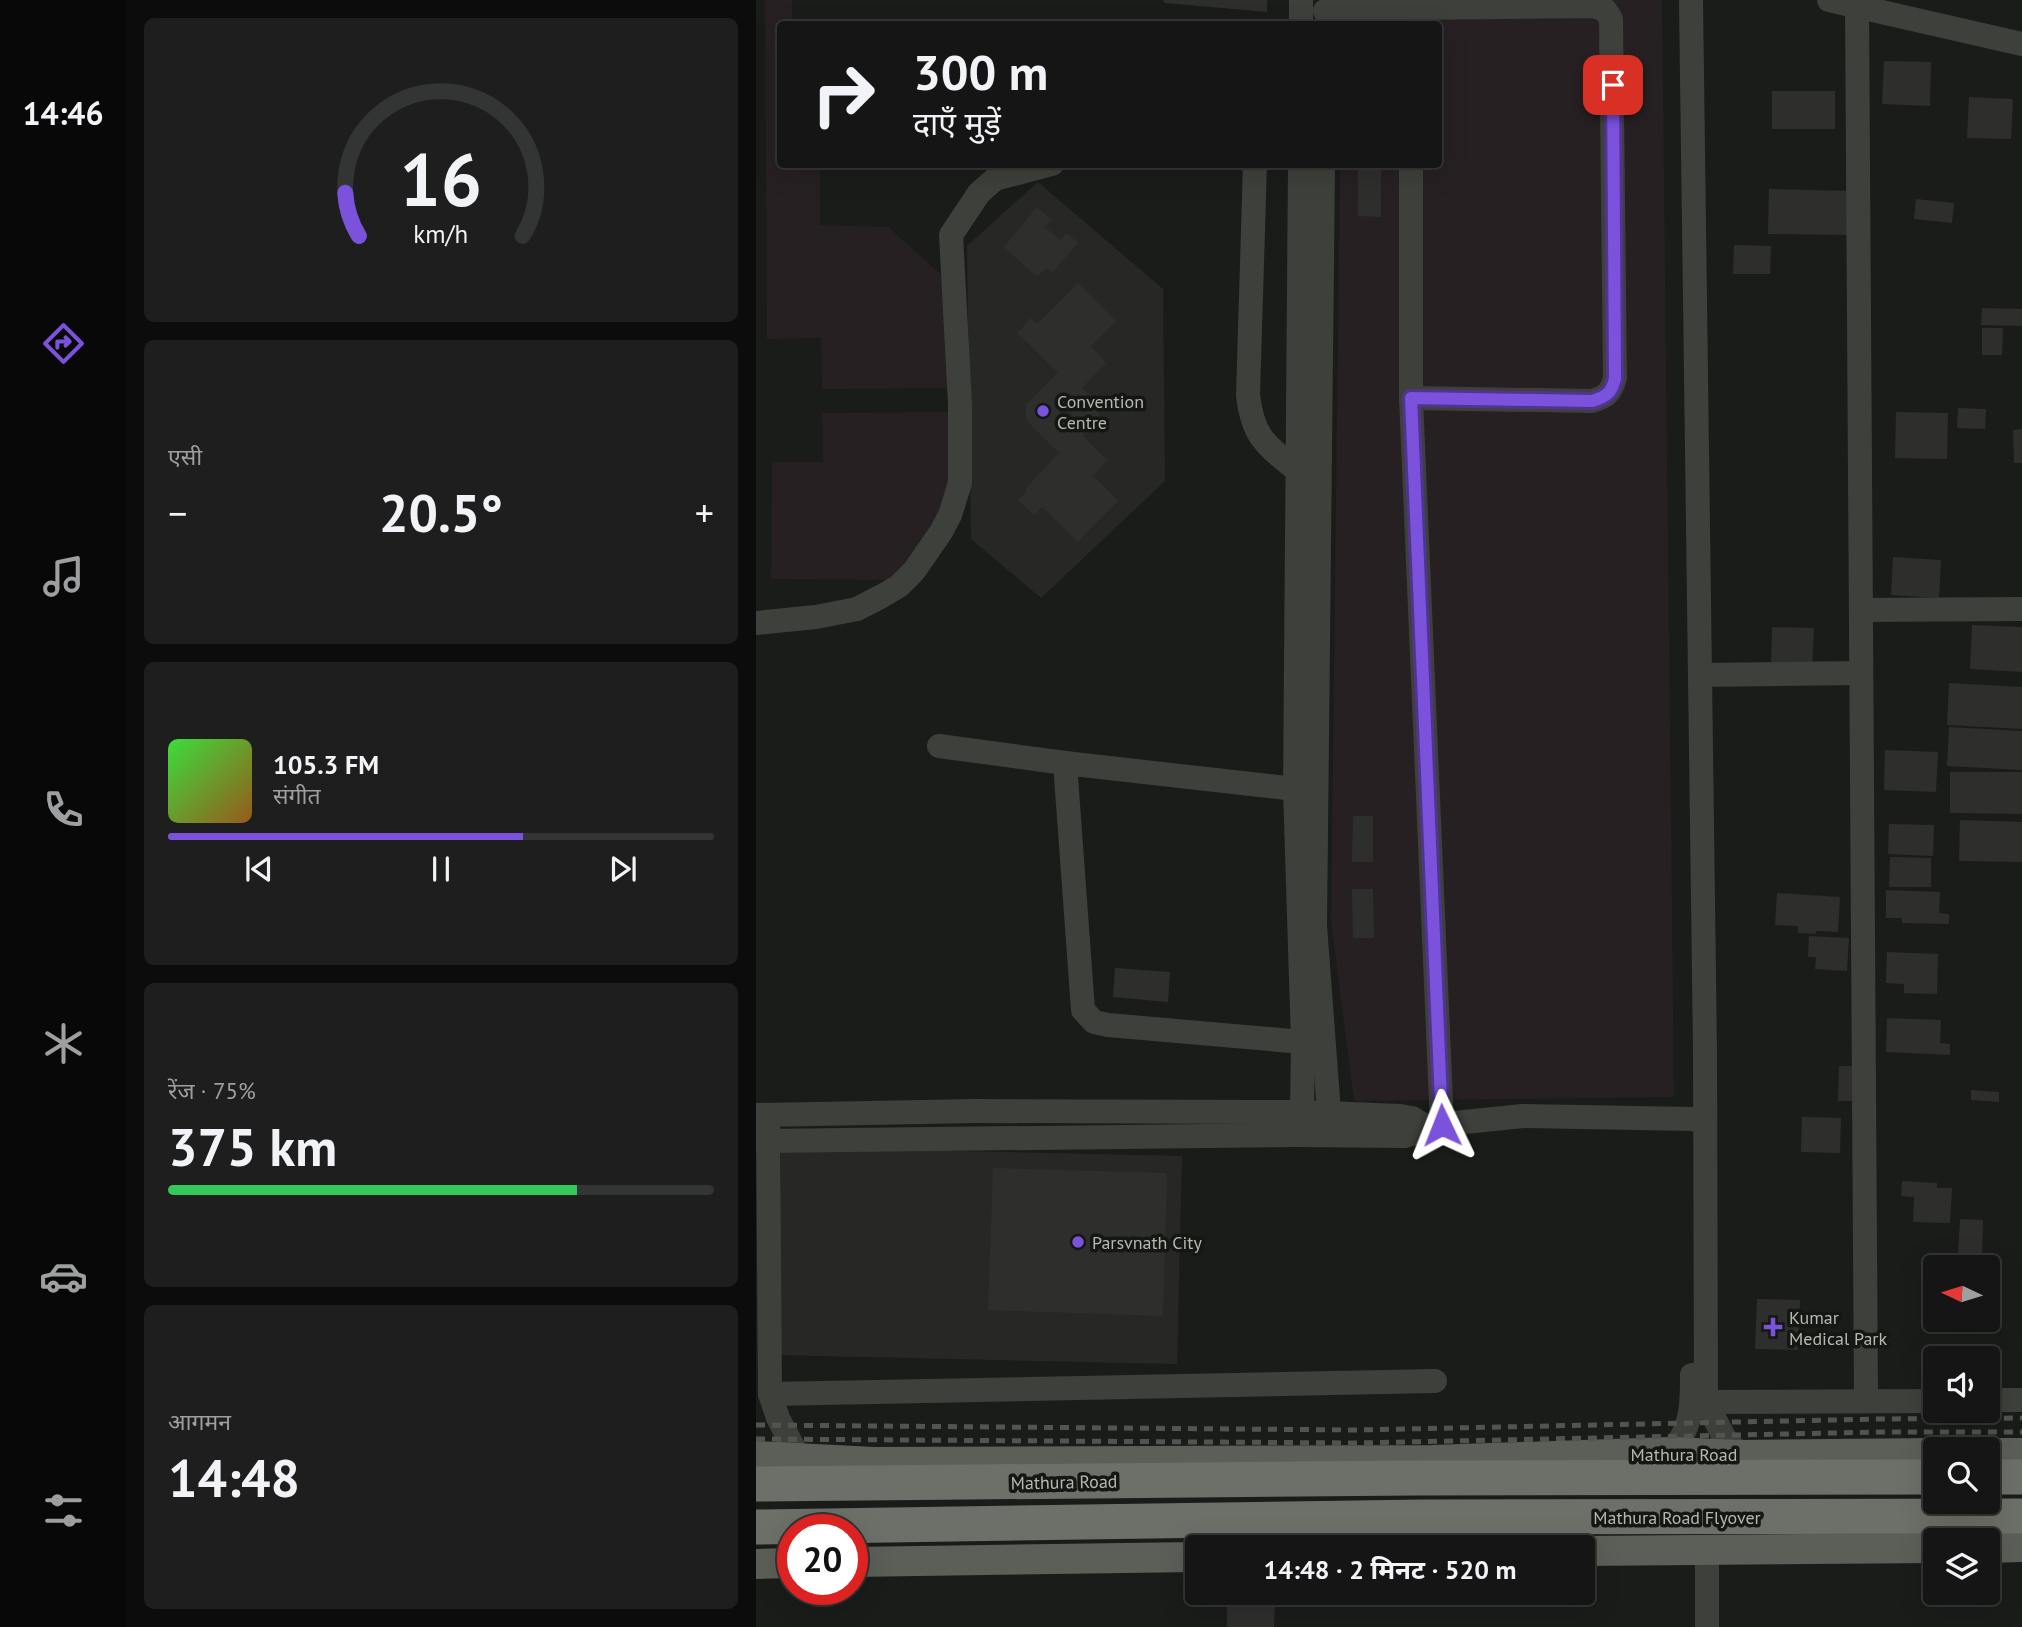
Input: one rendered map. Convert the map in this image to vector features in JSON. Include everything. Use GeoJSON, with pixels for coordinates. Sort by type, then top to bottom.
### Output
{"type":"FeatureCollection","features":[{"type":"Feature","properties":{"kind":"highway"},"geometry":{"type":"LineString","coordinates":[[1438,1469],[1923,1477]]}},
{"type":"Feature","properties":{"kind":"highway","name":"Mathura Road"},"geometry":{"type":"LineString","coordinates":[[756,1485],[1373,1478],[1438,1469]]}},
{"type":"Feature","properties":{"kind":"highway"},"geometry":{"type":"LineString","coordinates":[[2000,1477],[2022,1477]]}},
{"type":"Feature","properties":{"kind":"highway","name":"Mathura Road Flyover"},"geometry":{"type":"LineString","coordinates":[[756,1527],[1333,1518],[1417,1532],[2022,1516]]}},
{"type":"Feature","properties":{"kind":"main road","name":"Mathura Road"},"geometry":{"type":"LineString","coordinates":[[756,1456],[874,1462],[1438,1469],[1671,1452],[1741,1455],[1923,1454]]}},
{"type":"Feature","properties":{"kind":"main road"},"geometry":{"type":"LineString","coordinates":[[2000,1453],[2022,1453]]}},
{"type":"Feature","properties":{"kind":"main road"},"geometry":{"type":"LineString","coordinates":[[1595,1551],[1923,1548]]}},
{"type":"Feature","properties":{"kind":"main road"},"geometry":{"type":"LineString","coordinates":[[2000,1548],[2022,1548]]}},
{"type":"Feature","properties":{"kind":"main road"},"geometry":{"type":"LineString","coordinates":[[868,1562],[1185,1557]]}},
{"type":"Feature","properties":{"kind":"main road"},"geometry":{"type":"LineString","coordinates":[[756,1564],[777,1563]]}},
{"type":"Feature","properties":{"kind":"street"},"geometry":{"type":"LineString","coordinates":[[1301,0],[1301,21]]}},
{"type":"Feature","properties":{"kind":"street"},"geometry":{"type":"LineString","coordinates":[[1679,0],[1706,1402],[1725,1440],[1741,1455]]}},
{"type":"Feature","properties":{"kind":"street"},"geometry":{"type":"LineString","coordinates":[[1671,1452],[1685,1437],[1692,1400],[1699,1121],[1700,675],[1691,0]]}},
{"type":"Feature","properties":{"kind":"street"},"geometry":{"type":"LineString","coordinates":[[1829,0],[2022,44]]}},
{"type":"Feature","properties":{"kind":"street"},"geometry":{"type":"LineString","coordinates":[[1325,12],[1411,16],[1594,6],[1605,10],[1611,19],[1615,378],[1612,389],[1605,397],[1592,401],[1411,398]]}},
{"type":"Feature","properties":{"kind":"street"},"geometry":{"type":"LineString","coordinates":[[1857,6],[1866,1401]]}},
{"type":"Feature","properties":{"kind":"street"},"geometry":{"type":"LineString","coordinates":[[756,623],[816,617],[857,609],[900,586],[914,572],[941,532],[950,515],[960,483],[960,404],[951,235],[979,193],[995,179],[1037,168]]}},
{"type":"Feature","properties":{"kind":"street"},"geometry":{"type":"LineString","coordinates":[[1255,168],[1248,395],[1250,410],[1259,436],[1298,471]]}},
{"type":"Feature","properties":{"kind":"street"},"geometry":{"type":"LineString","coordinates":[[1300,168],[1295,789],[1303,1042],[1302,1112]]}},
{"type":"Feature","properties":{"kind":"street"},"geometry":{"type":"LineString","coordinates":[[1323,168],[1315,926],[1329,1112]]}},
{"type":"Feature","properties":{"kind":"street"},"geometry":{"type":"LineString","coordinates":[[1411,168],[1411,398],[1434,1125]]}},
{"type":"Feature","properties":{"kind":"street"},"geometry":{"type":"LineString","coordinates":[[1861,610],[2022,609]]}},
{"type":"Feature","properties":{"kind":"street"},"geometry":{"type":"LineString","coordinates":[[1700,675],[1861,673]]}},
{"type":"Feature","properties":{"kind":"street"},"geometry":{"type":"LineString","coordinates":[[939,746],[1065,764],[1295,789]]}},
{"type":"Feature","properties":{"kind":"street"},"geometry":{"type":"LineString","coordinates":[[1065,764],[1083,1010],[1094,1021],[1108,1025],[1303,1042]]}},
{"type":"Feature","properties":{"kind":"street"},"geometry":{"type":"LineString","coordinates":[[799,1458],[778,1418],[770,1394],[762,1115],[975,1111],[1329,1112],[1400,1116],[1434,1125]]}},
{"type":"Feature","properties":{"kind":"street"},"geometry":{"type":"LineString","coordinates":[[762,1141],[1405,1136],[1434,1125],[1523,1116],[1699,1121]]}},
{"type":"Feature","properties":{"kind":"street"},"geometry":{"type":"LineString","coordinates":[[770,1394],[1435,1381]]}},
{"type":"Feature","properties":{"kind":"street"},"geometry":{"type":"LineString","coordinates":[[2000,1400],[2022,1400]]}},
{"type":"Feature","properties":{"kind":"street"},"geometry":{"type":"LineString","coordinates":[[1706,1402],[1923,1401]]}},
{"type":"Feature","properties":{"kind":"street"},"geometry":{"type":"LineString","coordinates":[[1707,1549],[1707,1627]]}},
{"type":"Feature","properties":{"kind":"shaded area"},"geometry":{"type":"Polygon","coordinates":[[[765,0],[792,0],[792,21],[777,21],[777,168],[820,168],[820,225],[888,227],[946,279],[948,388],[822,389],[821,338],[767,339],[765,0]]]}},
{"type":"Feature","properties":{"kind":"shaded area"},"geometry":{"type":"Polygon","coordinates":[[[1342,0],[1662,0],[1674,1097],[1354,1101],[1331,921],[1340,168],[1442,168],[1442,21],[1341,21],[1342,0]]]}},
{"type":"Feature","properties":{"kind":"shaded area"},"geometry":{"type":"Polygon","coordinates":[[[1038,182],[1163,289],[1165,481],[1041,598],[971,539],[967,246],[1038,182]]]}},
{"type":"Feature","properties":{"kind":"shaded area"},"geometry":{"type":"Polygon","coordinates":[[[948,412],[949,522],[891,580],[771,579],[772,462],[823,462],[822,413],[948,412]]]}},
{"type":"Feature","properties":{"kind":"shaded area"},"geometry":{"type":"Polygon","coordinates":[[[781,1147],[1182,1156],[1177,1364],[777,1355],[781,1147]]]}},
{"type":"Feature","properties":{"kind":"building"},"geometry":{"type":"Polygon","coordinates":[[[1163,0],[1267,0],[1267,12],[1165,3],[1163,0]]]}},
{"type":"Feature","properties":{"kind":"building"},"geometry":{"type":"Polygon","coordinates":[[[1884,61],[1931,62],[1930,106],[1882,104],[1884,61]]]}},
{"type":"Feature","properties":{"kind":"building"},"geometry":{"type":"Polygon","coordinates":[[[1772,91],[1835,91],[1835,129],[1772,129],[1772,91]]]}},
{"type":"Feature","properties":{"kind":"building"},"geometry":{"type":"Polygon","coordinates":[[[1969,97],[2013,99],[2011,139],[1967,138],[1969,97]]]}},
{"type":"Feature","properties":{"kind":"building"},"geometry":{"type":"Polygon","coordinates":[[[1358,168],[1381,168],[1381,217],[1358,216],[1358,168]]]}},
{"type":"Feature","properties":{"kind":"building"},"geometry":{"type":"Polygon","coordinates":[[[1769,189],[1852,191],[1851,235],[1768,234],[1769,189]]]}},
{"type":"Feature","properties":{"kind":"building"},"geometry":{"type":"Polygon","coordinates":[[[1916,199],[1954,203],[1952,223],[1914,219],[1916,199]]]}},
{"type":"Feature","properties":{"kind":"building"},"geometry":{"type":"Polygon","coordinates":[[[1037,207],[1052,220],[1045,227],[1060,240],[1067,233],[1078,243],[1052,273],[1046,268],[1037,277],[1004,247],[1037,207]]]}},
{"type":"Feature","properties":{"kind":"building"},"geometry":{"type":"Polygon","coordinates":[[[1734,245],[1771,246],[1770,274],[1733,274],[1734,245]]]}},
{"type":"Feature","properties":{"kind":"building","name":"Convention Centre"},"geometry":{"type":"Polygon","coordinates":[[[1078,283],[1116,321],[1091,346],[1106,363],[1082,388],[1099,405],[1099,415],[1083,436],[1107,460],[1093,476],[1118,501],[1078,542],[1042,507],[1034,515],[1018,500],[1059,453],[1026,420],[1026,404],[1058,373],[1017,333],[1031,318],[1037,324],[1078,283]],[[1064,408],[1060,409],[1058,417],[1062,422],[1066,422],[1072,417],[1072,413],[1064,408]]]}},
{"type":"Feature","properties":{"kind":"building"},"geometry":{"type":"Polygon","coordinates":[[[1982,308],[2022,309],[2022,326],[1981,325],[1982,308]]]}},
{"type":"Feature","properties":{"kind":"building"},"geometry":{"type":"Polygon","coordinates":[[[1982,328],[2003,328],[2002,355],[1982,355],[1982,328]]]}},
{"type":"Feature","properties":{"kind":"building"},"geometry":{"type":"Polygon","coordinates":[[[1958,408],[1986,409],[1985,429],[1957,428],[1958,408]]]}},
{"type":"Feature","properties":{"kind":"building"},"geometry":{"type":"Polygon","coordinates":[[[1896,412],[1948,413],[1947,459],[1895,458],[1896,412]]]}},
{"type":"Feature","properties":{"kind":"building"},"geometry":{"type":"Polygon","coordinates":[[[2022,429],[2022,463],[2014,463],[2013,430],[2022,429]]]}},
{"type":"Feature","properties":{"kind":"building"},"geometry":{"type":"Polygon","coordinates":[[[1893,557],[1941,560],[1939,598],[1891,595],[1893,557]]]}},
{"type":"Feature","properties":{"kind":"building"},"geometry":{"type":"Polygon","coordinates":[[[1972,625],[2022,627],[2022,672],[1970,669],[1972,625]]]}},
{"type":"Feature","properties":{"kind":"building"},"geometry":{"type":"Polygon","coordinates":[[[1772,627],[1814,628],[1812,671],[1771,669],[1772,627]]]}},
{"type":"Feature","properties":{"kind":"building"},"geometry":{"type":"Polygon","coordinates":[[[1949,683],[2022,687],[2022,729],[1947,725],[1949,683]]]}},
{"type":"Feature","properties":{"kind":"building"},"geometry":{"type":"Polygon","coordinates":[[[1949,727],[2022,731],[2022,770],[1947,766],[1949,727]]]}},
{"type":"Feature","properties":{"kind":"building"},"geometry":{"type":"Polygon","coordinates":[[[1885,750],[1938,752],[1936,792],[1884,790],[1885,750]]]}},
{"type":"Feature","properties":{"kind":"building"},"geometry":{"type":"Polygon","coordinates":[[[1950,772],[2022,772],[2022,814],[1950,813],[1950,772]]]}},
{"type":"Feature","properties":{"kind":"building"},"geometry":{"type":"Polygon","coordinates":[[[1353,816],[1373,816],[1373,862],[1352,862],[1353,816]]]}},
{"type":"Feature","properties":{"kind":"building"},"geometry":{"type":"Polygon","coordinates":[[[1960,820],[2022,822],[2022,862],[1959,861],[1960,820]]]}},
{"type":"Feature","properties":{"kind":"building"},"geometry":{"type":"Polygon","coordinates":[[[1889,824],[1934,825],[1933,856],[1888,854],[1889,824]]]}},
{"type":"Feature","properties":{"kind":"building"},"geometry":{"type":"Polygon","coordinates":[[[1890,857],[1931,858],[1931,887],[1889,887],[1890,857]]]}},
{"type":"Feature","properties":{"kind":"building"},"geometry":{"type":"Polygon","coordinates":[[[1352,889],[1373,889],[1374,938],[1353,938],[1352,889]]]}},
{"type":"Feature","properties":{"kind":"building"},"geometry":{"type":"Polygon","coordinates":[[[1886,890],[1940,892],[1939,913],[1949,914],[1949,924],[1902,923],[1902,918],[1886,918],[1886,890]]]}},
{"type":"Feature","properties":{"kind":"building"},"geometry":{"type":"Polygon","coordinates":[[[1777,893],[1840,897],[1838,932],[1798,933],[1798,926],[1775,925],[1777,893]]]}},
{"type":"Feature","properties":{"kind":"building"},"geometry":{"type":"Polygon","coordinates":[[[1809,936],[1849,938],[1847,971],[1815,969],[1816,957],[1808,957],[1809,936]]]}},
{"type":"Feature","properties":{"kind":"building"},"geometry":{"type":"Polygon","coordinates":[[[1887,952],[1938,954],[1937,994],[1904,993],[1904,984],[1886,983],[1887,952]]]}},
{"type":"Feature","properties":{"kind":"building"},"geometry":{"type":"Polygon","coordinates":[[[1115,968],[1170,972],[1168,1002],[1113,997],[1115,968]]]}},
{"type":"Feature","properties":{"kind":"building"},"geometry":{"type":"Polygon","coordinates":[[[1887,1018],[1941,1020],[1940,1043],[1950,1044],[1950,1055],[1886,1052],[1887,1018]]]}},
{"type":"Feature","properties":{"kind":"building"},"geometry":{"type":"Polygon","coordinates":[[[1839,1066],[1854,1066],[1854,1101],[1838,1101],[1839,1066]]]}},
{"type":"Feature","properties":{"kind":"building"},"geometry":{"type":"Polygon","coordinates":[[[1971,1090],[1999,1092],[1999,1102],[1971,1100],[1971,1090]]]}},
{"type":"Feature","properties":{"kind":"building"},"geometry":{"type":"Polygon","coordinates":[[[1802,1117],[1841,1118],[1840,1153],[1801,1152],[1802,1117]]]}},
{"type":"Feature","properties":{"kind":"building","name":"Parsvnath City"},"geometry":{"type":"Polygon","coordinates":[[[993,1168],[1167,1173],[1163,1316],[988,1310],[993,1168]]]}},
{"type":"Feature","properties":{"kind":"building"},"geometry":{"type":"Polygon","coordinates":[[[1902,1181],[1937,1183],[1937,1188],[1952,1188],[1950,1223],[1913,1222],[1914,1197],[1901,1196],[1902,1181]]]}},
{"type":"Feature","properties":{"kind":"building"},"geometry":{"type":"Polygon","coordinates":[[[1960,1219],[1983,1220],[1982,1255],[1958,1254],[1960,1219]]]}},
{"type":"Feature","properties":{"kind":"building"},"geometry":{"type":"Polygon","coordinates":[[[1757,1299],[1800,1300],[1798,1350],[1755,1349],[1757,1299]]]}},
{"type":"Feature","properties":{"kind":"building"},"geometry":{"type":"Polygon","coordinates":[[[1227,1605],[1275,1605],[1274,1627],[1227,1627],[1227,1605]]]}},
{"type":"Feature","properties":{"kind":"railway"},"geometry":{"type":"LineString","coordinates":[[756,1425],[1356,1430],[2022,1418]]}},
{"type":"Feature","properties":{"kind":"railway"},"geometry":{"type":"LineString","coordinates":[[756,1439],[1356,1443],[1881,1432],[2022,1432]]}},
{"type":"Feature","properties":{"kind":"place","name":"Convention Centre"},"geometry":{"type":"Point","coordinates":[1043,411]}},
{"type":"Feature","properties":{"kind":"place","name":"Parsvnath City"},"geometry":{"type":"Point","coordinates":[1078,1242]}},
{"type":"Feature","properties":{"kind":"place","name":"Kumar Medical Park"},"geometry":{"type":"Point","coordinates":[1773,1327]}},
{"type":"Feature","properties":{"kind":"route"},"geometry":{"type":"LineString","coordinates":[[1442,1125],[1411,398],[1592,401],[1605,397],[1612,389],[1615,378],[1613,85]]}}]}
